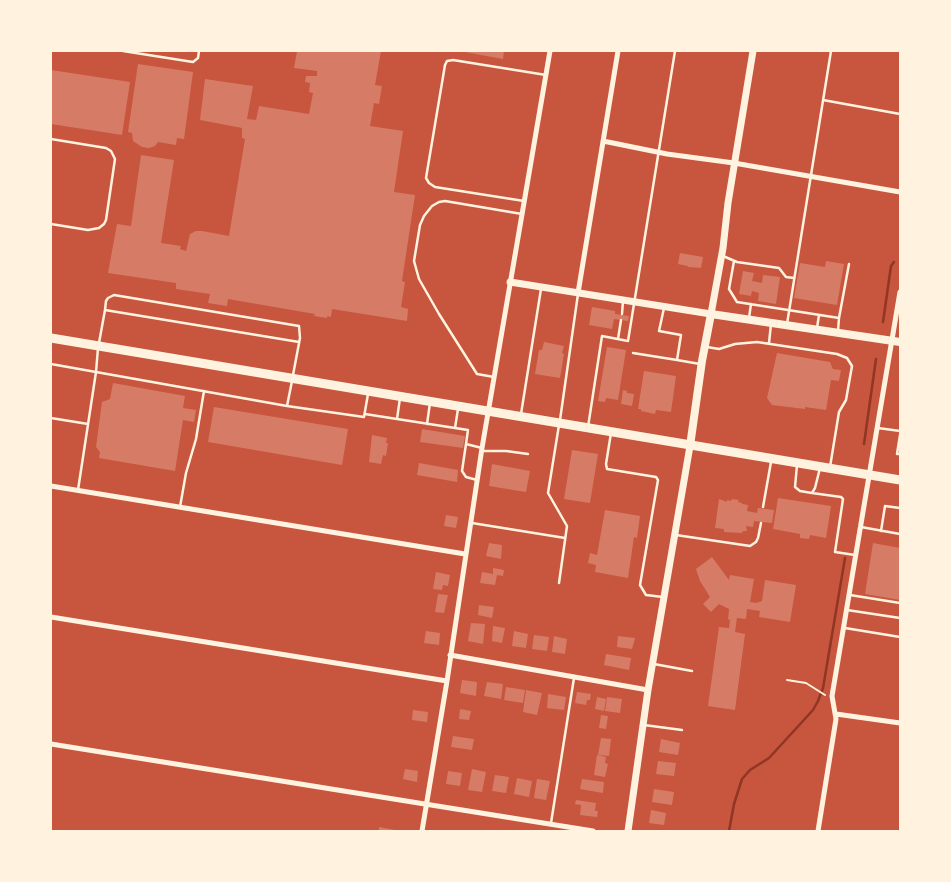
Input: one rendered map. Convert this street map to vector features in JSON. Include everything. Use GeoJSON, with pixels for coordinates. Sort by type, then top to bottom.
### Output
{"type":"FeatureCollection","features":[{"type":"Feature","properties":{"kind":"main road"},"geometry":{"type":"LineString","coordinates":[[690,446],[704,347],[711,314],[896,342]]}},
{"type":"Feature","properties":{"kind":"main road"},"geometry":{"type":"LineString","coordinates":[[51,338],[900,480]]}},
{"type":"Feature","properties":{"kind":"street"},"geometry":{"type":"LineString","coordinates":[[422,831],[488,412],[550,51]]}},
{"type":"Feature","properties":{"kind":"street"},"geometry":{"type":"LineString","coordinates":[[578,293],[618,51]]}},
{"type":"Feature","properties":{"kind":"street"},"geometry":{"type":"LineString","coordinates":[[510,282],[711,314],[722,256],[734,163],[753,51]]}},
{"type":"Feature","properties":{"kind":"street"},"geometry":{"type":"LineString","coordinates":[[603,141],[658,152],[734,163],[900,192]]}},
{"type":"Feature","properties":{"kind":"street"},"geometry":{"type":"LineString","coordinates":[[818,831],[836,714],[832,696],[869,475],[896,342],[900,292]]}},
{"type":"Feature","properties":{"kind":"street"},"geometry":{"type":"LineString","coordinates":[[628,831],[648,690],[690,446]]}},
{"type":"Feature","properties":{"kind":"street"},"geometry":{"type":"LineString","coordinates":[[51,486],[465,554]]}},
{"type":"Feature","properties":{"kind":"street"},"geometry":{"type":"LineString","coordinates":[[51,617],[447,680]]}},
{"type":"Feature","properties":{"kind":"street"},"geometry":{"type":"LineString","coordinates":[[450,655],[648,690]]}},
{"type":"Feature","properties":{"kind":"street"},"geometry":{"type":"LineString","coordinates":[[836,714],[900,723]]}},
{"type":"Feature","properties":{"kind":"street"},"geometry":{"type":"LineString","coordinates":[[51,744],[593,831]]}},
{"type":"Feature","properties":{"kind":"lane"},"geometry":{"type":"LineString","coordinates":[[123,51],[193,62],[198,58],[199,51]]}},
{"type":"Feature","properties":{"kind":"lane"},"geometry":{"type":"LineString","coordinates":[[588,428],[602,336],[628,341],[675,51]]}},
{"type":"Feature","properties":{"kind":"lane"},"geometry":{"type":"LineString","coordinates":[[787,325],[831,51]]}},
{"type":"Feature","properties":{"kind":"lane"},"geometry":{"type":"LineString","coordinates":[[524,201],[435,187],[426,178],[445,65],[447,61],[453,60],[546,75]]}},
{"type":"Feature","properties":{"kind":"lane"},"geometry":{"type":"LineString","coordinates":[[823,100],[900,114]]}},
{"type":"Feature","properties":{"kind":"lane"},"geometry":{"type":"LineString","coordinates":[[51,139],[106,148],[115,159],[104,224],[99,228],[88,230],[51,224]]}},
{"type":"Feature","properties":{"kind":"lane"},"geometry":{"type":"LineString","coordinates":[[494,377],[477,374],[419,279],[414,261],[420,225],[432,206],[445,201],[522,214]]}},
{"type":"Feature","properties":{"kind":"lane"},"geometry":{"type":"LineString","coordinates":[[722,256],[734,261],[779,268],[786,277],[794,278]]}},
{"type":"Feature","properties":{"kind":"lane"},"geometry":{"type":"LineString","coordinates":[[734,261],[729,289],[737,302],[839,318]]}},
{"type":"Feature","properties":{"kind":"lane"},"geometry":{"type":"LineString","coordinates":[[838,333],[849,264]]}},
{"type":"Feature","properties":{"kind":"lane"},"geometry":{"type":"LineString","coordinates":[[520,417],[542,287]]}},
{"type":"Feature","properties":{"kind":"lane"},"geometry":{"type":"LineString","coordinates":[[559,583],[567,526],[548,494],[578,293]]}},
{"type":"Feature","properties":{"kind":"lane"},"geometry":{"type":"LineString","coordinates":[[78,490],[96,372],[98,346],[108,298],[114,295],[299,326],[299,342],[287,406]]}},
{"type":"Feature","properties":{"kind":"lane"},"geometry":{"type":"LineString","coordinates":[[622,314],[624,300]]}},
{"type":"Feature","properties":{"kind":"lane"},"geometry":{"type":"LineString","coordinates":[[749,320],[751,304]]}},
{"type":"Feature","properties":{"kind":"lane"},"geometry":{"type":"LineString","coordinates":[[664,306],[659,331],[681,336],[677,360]]}},
{"type":"Feature","properties":{"kind":"lane"},"geometry":{"type":"LineString","coordinates":[[105,310],[299,342]]}},
{"type":"Feature","properties":{"kind":"lane"},"geometry":{"type":"LineString","coordinates":[[817,330],[819,315]]}},
{"type":"Feature","properties":{"kind":"lane"},"geometry":{"type":"LineString","coordinates":[[618,339],[621,320]]}},
{"type":"Feature","properties":{"kind":"lane"},"geometry":{"type":"LineString","coordinates":[[769,343],[772,323]]}},
{"type":"Feature","properties":{"kind":"lane"},"geometry":{"type":"LineString","coordinates":[[704,347],[719,349],[750,342],[769,343],[837,354],[847,358],[850,362],[852,366],[846,400],[839,412],[825,468],[812,493]]}},
{"type":"Feature","properties":{"kind":"lane"},"geometry":{"type":"LineString","coordinates":[[634,353],[702,364]]}},
{"type":"Feature","properties":{"kind":"lane"},"geometry":{"type":"LineString","coordinates":[[51,364],[287,406],[364,417],[365,414],[468,430],[462,471],[466,477],[477,480]]}},
{"type":"Feature","properties":{"kind":"lane"},"geometry":{"type":"LineString","coordinates":[[180,507],[186,473],[196,438],[204,391]]}},
{"type":"Feature","properties":{"kind":"lane"},"geometry":{"type":"LineString","coordinates":[[365,414],[368,391]]}},
{"type":"Feature","properties":{"kind":"lane"},"geometry":{"type":"LineString","coordinates":[[397,419],[401,397]]}},
{"type":"Feature","properties":{"kind":"lane"},"geometry":{"type":"LineString","coordinates":[[428,424],[430,402]]}},
{"type":"Feature","properties":{"kind":"lane"},"geometry":{"type":"LineString","coordinates":[[455,428],[458,406]]}},
{"type":"Feature","properties":{"kind":"lane"},"geometry":{"type":"LineString","coordinates":[[51,418],[88,424]]}},
{"type":"Feature","properties":{"kind":"lane"},"geometry":{"type":"LineString","coordinates":[[878,428],[900,431]]}},
{"type":"Feature","properties":{"kind":"lane"},"geometry":{"type":"LineString","coordinates":[[611,432],[606,464],[608,469],[656,477],[658,480],[640,585],[646,595],[664,597]]}},
{"type":"Feature","properties":{"kind":"lane"},"geometry":{"type":"LineString","coordinates":[[900,435],[897,454],[900,454]]}},
{"type":"Feature","properties":{"kind":"lane"},"geometry":{"type":"LineString","coordinates":[[466,444],[482,450],[528,454]]}},
{"type":"Feature","properties":{"kind":"lane"},"geometry":{"type":"LineString","coordinates":[[763,507],[771,459]]}},
{"type":"Feature","properties":{"kind":"lane"},"geometry":{"type":"LineString","coordinates":[[797,463],[795,487],[800,491],[843,499],[835,552],[855,555]]}},
{"type":"Feature","properties":{"kind":"lane"},"geometry":{"type":"LineString","coordinates":[[881,531],[885,506],[900,508]]}},
{"type":"Feature","properties":{"kind":"lane"},"geometry":{"type":"LineString","coordinates":[[470,522],[565,538]]}},
{"type":"Feature","properties":{"kind":"lane"},"geometry":{"type":"LineString","coordinates":[[674,534],[750,546],[758,538],[761,523]]}},
{"type":"Feature","properties":{"kind":"lane"},"geometry":{"type":"LineString","coordinates":[[860,527],[900,534]]}},
{"type":"Feature","properties":{"kind":"lane"},"geometry":{"type":"LineString","coordinates":[[849,595],[900,603]]}},
{"type":"Feature","properties":{"kind":"lane"},"geometry":{"type":"LineString","coordinates":[[846,610],[900,618]]}},
{"type":"Feature","properties":{"kind":"lane"},"geometry":{"type":"LineString","coordinates":[[843,628],[900,637]]}},
{"type":"Feature","properties":{"kind":"lane"},"geometry":{"type":"LineString","coordinates":[[653,664],[692,671]]}},
{"type":"Feature","properties":{"kind":"lane"},"geometry":{"type":"LineString","coordinates":[[551,824],[575,677]]}},
{"type":"Feature","properties":{"kind":"lane"},"geometry":{"type":"LineString","coordinates":[[643,725],[682,730]]}},
{"type":"Feature","properties":{"kind":"path"},"geometry":{"type":"LineString","coordinates":[[787,680],[806,683],[824,694]]}},
{"type":"Feature","properties":{"kind":"building"},"geometry":{"type":"Polygon","coordinates":[[[297,51],[381,51],[375,85],[382,86],[379,104],[374,103],[370,126],[403,131],[394,192],[415,195],[402,281],[405,282],[401,307],[408,309],[407,321],[332,309],[331,317],[327,316],[327,318],[314,316],[315,314],[228,299],[227,306],[208,303],[210,294],[176,289],[176,283],[108,273],[117,224],[131,226],[141,155],[174,160],[161,243],[181,246],[180,249],[186,251],[190,234],[196,231],[229,236],[245,139],[242,138],[242,128],[200,120],[205,79],[253,86],[247,119],[256,120],[259,106],[309,114],[313,93],[309,92],[310,83],[305,82],[306,76],[317,76],[317,71],[294,68],[297,51]]]}},
{"type":"Feature","properties":{"kind":"building"},"geometry":{"type":"Polygon","coordinates":[[[459,51],[504,51],[503,59],[459,51]]]}},
{"type":"Feature","properties":{"kind":"building"},"geometry":{"type":"Polygon","coordinates":[[[138,64],[193,72],[184,139],[177,138],[176,145],[158,142],[155,146],[149,148],[142,147],[133,141],[132,133],[128,132],[138,64]]]}},
{"type":"Feature","properties":{"kind":"building"},"geometry":{"type":"Polygon","coordinates":[[[51,70],[130,82],[122,135],[51,124],[51,70]]]}},
{"type":"Feature","properties":{"kind":"building"},"geometry":{"type":"Polygon","coordinates":[[[680,253],[703,257],[701,268],[678,264],[680,253]]]}},
{"type":"Feature","properties":{"kind":"building"},"geometry":{"type":"Polygon","coordinates":[[[826,261],[844,264],[837,305],[794,298],[800,263],[825,267],[826,261]]]}},
{"type":"Feature","properties":{"kind":"building"},"geometry":{"type":"Polygon","coordinates":[[[743,271],[754,273],[752,281],[762,283],[763,275],[780,277],[776,304],[758,301],[759,293],[752,291],[751,296],[739,294],[743,271]]]}},
{"type":"Feature","properties":{"kind":"building"},"geometry":{"type":"Polygon","coordinates":[[[592,307],[615,311],[615,314],[629,316],[628,321],[614,319],[612,329],[589,325],[592,307]]]}},
{"type":"Feature","properties":{"kind":"building"},"geometry":{"type":"Polygon","coordinates":[[[544,342],[564,346],[560,378],[535,374],[539,350],[542,350],[544,342]]]}},
{"type":"Feature","properties":{"kind":"building"},"geometry":{"type":"Polygon","coordinates":[[[607,347],[626,350],[618,400],[606,398],[605,402],[598,401],[607,347]]]}},
{"type":"Feature","properties":{"kind":"building"},"geometry":{"type":"Polygon","coordinates":[[[777,353],[830,362],[833,369],[841,370],[839,381],[831,380],[826,410],[772,405],[767,398],[777,353]]]}},
{"type":"Feature","properties":{"kind":"building"},"geometry":{"type":"Polygon","coordinates":[[[644,371],[676,376],[671,412],[656,410],[655,414],[638,409],[644,371]]]}},
{"type":"Feature","properties":{"kind":"building"},"geometry":{"type":"Polygon","coordinates":[[[113,383],[185,396],[183,408],[196,410],[194,422],[183,420],[175,471],[99,458],[100,452],[96,447],[102,402],[110,399],[113,383]]]}},
{"type":"Feature","properties":{"kind":"building"},"geometry":{"type":"Polygon","coordinates":[[[623,390],[634,394],[632,406],[621,404],[623,390]]]}},
{"type":"Feature","properties":{"kind":"building"},"geometry":{"type":"Polygon","coordinates":[[[214,407],[348,429],[342,465],[208,442],[214,407]]]}},
{"type":"Feature","properties":{"kind":"building"},"geometry":{"type":"Polygon","coordinates":[[[422,429],[465,436],[463,448],[420,442],[422,429]]]}},
{"type":"Feature","properties":{"kind":"building"},"geometry":{"type":"Polygon","coordinates":[[[372,435],[387,438],[386,456],[383,455],[381,464],[369,462],[372,435]]]}},
{"type":"Feature","properties":{"kind":"building"},"geometry":{"type":"Polygon","coordinates":[[[572,450],[598,454],[590,503],[564,499],[572,450]]]}},
{"type":"Feature","properties":{"kind":"building"},"geometry":{"type":"Polygon","coordinates":[[[419,463],[458,470],[457,482],[417,475],[419,463]]]}},
{"type":"Feature","properties":{"kind":"building"},"geometry":{"type":"Polygon","coordinates":[[[492,464],[530,471],[526,492],[489,486],[492,464]]]}},
{"type":"Feature","properties":{"kind":"building"},"geometry":{"type":"Polygon","coordinates":[[[778,498],[831,506],[826,538],[810,535],[809,539],[800,538],[800,534],[773,529],[778,498]]]}},
{"type":"Feature","properties":{"kind":"building"},"geometry":{"type":"Polygon","coordinates":[[[719,499],[727,502],[727,500],[731,501],[732,499],[739,500],[738,502],[748,505],[747,511],[757,513],[758,508],[774,510],[772,523],[754,521],[753,527],[746,526],[747,531],[742,533],[724,532],[724,529],[715,528],[719,499]]]}},
{"type":"Feature","properties":{"kind":"building"},"geometry":{"type":"Polygon","coordinates":[[[605,510],[640,516],[637,538],[634,537],[628,578],[595,572],[596,565],[588,563],[590,553],[597,555],[605,510]]]}},
{"type":"Feature","properties":{"kind":"building"},"geometry":{"type":"Polygon","coordinates":[[[446,515],[458,517],[456,528],[444,526],[446,515]]]}},
{"type":"Feature","properties":{"kind":"building"},"geometry":{"type":"Polygon","coordinates":[[[489,543],[502,545],[501,559],[486,556],[489,543]]]}},
{"type":"Feature","properties":{"kind":"building"},"geometry":{"type":"Polygon","coordinates":[[[873,543],[900,548],[900,600],[865,594],[873,543]]]}},
{"type":"Feature","properties":{"kind":"building"},"geometry":{"type":"Polygon","coordinates":[[[712,557],[729,580],[730,575],[754,579],[750,602],[762,601],[765,580],[796,585],[790,622],[759,617],[760,611],[747,609],[746,619],[737,618],[735,632],[745,634],[735,710],[708,706],[719,627],[729,628],[730,619],[728,620],[729,609],[719,604],[711,612],[703,604],[710,597],[700,581],[696,569],[712,557]]]}},
{"type":"Feature","properties":{"kind":"building"},"geometry":{"type":"Polygon","coordinates":[[[493,568],[504,570],[503,576],[497,575],[495,585],[480,583],[482,572],[493,574],[493,568]]]}},
{"type":"Feature","properties":{"kind":"building"},"geometry":{"type":"Polygon","coordinates":[[[436,572],[450,575],[448,586],[443,585],[442,590],[433,589],[436,572]]]}},
{"type":"Feature","properties":{"kind":"building"},"geometry":{"type":"Polygon","coordinates":[[[438,594],[448,595],[444,613],[435,612],[438,594]]]}},
{"type":"Feature","properties":{"kind":"building"},"geometry":{"type":"Polygon","coordinates":[[[479,605],[494,607],[492,618],[478,615],[479,605]]]}},
{"type":"Feature","properties":{"kind":"building"},"geometry":{"type":"Polygon","coordinates":[[[471,623],[485,624],[483,644],[468,641],[471,623]]]}},
{"type":"Feature","properties":{"kind":"building"},"geometry":{"type":"Polygon","coordinates":[[[493,626],[505,628],[502,643],[492,641],[493,626]]]}},
{"type":"Feature","properties":{"kind":"building"},"geometry":{"type":"Polygon","coordinates":[[[426,631],[440,633],[439,645],[424,643],[426,631]]]}},
{"type":"Feature","properties":{"kind":"building"},"geometry":{"type":"Polygon","coordinates":[[[514,631],[528,634],[526,648],[512,646],[514,631]]]}},
{"type":"Feature","properties":{"kind":"building"},"geometry":{"type":"Polygon","coordinates":[[[534,635],[549,637],[547,651],[532,649],[534,635]]]}},
{"type":"Feature","properties":{"kind":"building"},"geometry":{"type":"Polygon","coordinates":[[[554,636],[567,639],[565,654],[552,652],[554,636]]]}},
{"type":"Feature","properties":{"kind":"building"},"geometry":{"type":"Polygon","coordinates":[[[618,636],[635,638],[632,649],[617,647],[618,636]]]}},
{"type":"Feature","properties":{"kind":"building"},"geometry":{"type":"Polygon","coordinates":[[[606,654],[631,658],[629,670],[604,665],[606,654]]]}},
{"type":"Feature","properties":{"kind":"building"},"geometry":{"type":"Polygon","coordinates":[[[462,680],[477,682],[476,696],[460,693],[462,680]]]}},
{"type":"Feature","properties":{"kind":"building"},"geometry":{"type":"Polygon","coordinates":[[[487,682],[503,684],[501,699],[484,696],[487,682]]]}},
{"type":"Feature","properties":{"kind":"building"},"geometry":{"type":"Polygon","coordinates":[[[506,687],[525,690],[523,703],[504,700],[506,687]]]}},
{"type":"Feature","properties":{"kind":"building"},"geometry":{"type":"Polygon","coordinates":[[[526,690],[542,693],[537,715],[523,712],[526,690]]]}},
{"type":"Feature","properties":{"kind":"building"},"geometry":{"type":"Polygon","coordinates":[[[577,692],[591,694],[590,700],[587,700],[586,705],[575,703],[577,692]]]}},
{"type":"Feature","properties":{"kind":"building"},"geometry":{"type":"Polygon","coordinates":[[[548,694],[566,697],[564,710],[547,708],[548,694]]]}},
{"type":"Feature","properties":{"kind":"building"},"geometry":{"type":"Polygon","coordinates":[[[597,697],[606,699],[604,711],[595,709],[597,697]]]}},
{"type":"Feature","properties":{"kind":"building"},"geometry":{"type":"Polygon","coordinates":[[[607,697],[622,699],[620,713],[605,711],[607,697]]]}},
{"type":"Feature","properties":{"kind":"building"},"geometry":{"type":"Polygon","coordinates":[[[460,709],[471,711],[469,720],[459,719],[460,709]]]}},
{"type":"Feature","properties":{"kind":"building"},"geometry":{"type":"Polygon","coordinates":[[[413,710],[428,712],[427,722],[412,720],[413,710]]]}},
{"type":"Feature","properties":{"kind":"building"},"geometry":{"type":"Polygon","coordinates":[[[601,715],[608,716],[606,729],[599,728],[601,715]]]}},
{"type":"Feature","properties":{"kind":"building"},"geometry":{"type":"Polygon","coordinates":[[[453,736],[474,739],[472,750],[451,747],[453,736]]]}},
{"type":"Feature","properties":{"kind":"building"},"geometry":{"type":"Polygon","coordinates":[[[601,738],[611,739],[609,756],[598,755],[601,738]]]}},
{"type":"Feature","properties":{"kind":"building"},"geometry":{"type":"Polygon","coordinates":[[[661,739],[680,743],[678,755],[659,752],[661,739]]]}},
{"type":"Feature","properties":{"kind":"building"},"geometry":{"type":"Polygon","coordinates":[[[597,755],[606,757],[605,763],[608,764],[605,777],[594,775],[597,755]]]}},
{"type":"Feature","properties":{"kind":"building"},"geometry":{"type":"Polygon","coordinates":[[[658,761],[676,763],[674,776],[656,774],[658,761]]]}},
{"type":"Feature","properties":{"kind":"building"},"geometry":{"type":"Polygon","coordinates":[[[405,769],[418,771],[417,782],[403,779],[405,769]]]}},
{"type":"Feature","properties":{"kind":"building"},"geometry":{"type":"Polygon","coordinates":[[[472,769],[486,772],[482,792],[468,790],[472,769]]]}},
{"type":"Feature","properties":{"kind":"building"},"geometry":{"type":"Polygon","coordinates":[[[448,771],[462,773],[460,786],[446,784],[448,771]]]}},
{"type":"Feature","properties":{"kind":"building"},"geometry":{"type":"Polygon","coordinates":[[[495,775],[509,777],[506,793],[492,791],[495,775]]]}},
{"type":"Feature","properties":{"kind":"building"},"geometry":{"type":"Polygon","coordinates":[[[517,778],[532,781],[529,797],[514,794],[517,778]]]}},
{"type":"Feature","properties":{"kind":"building"},"geometry":{"type":"Polygon","coordinates":[[[537,779],[550,781],[546,800],[534,798],[537,779]]]}},
{"type":"Feature","properties":{"kind":"building"},"geometry":{"type":"Polygon","coordinates":[[[582,779],[604,782],[603,793],[580,789],[582,779]]]}},
{"type":"Feature","properties":{"kind":"building"},"geometry":{"type":"Polygon","coordinates":[[[654,789],[674,792],[672,805],[652,802],[654,789]]]}},
{"type":"Feature","properties":{"kind":"building"},"geometry":{"type":"Polygon","coordinates":[[[576,800],[596,803],[595,811],[598,811],[597,817],[580,815],[581,805],[575,804],[576,800]]]}},
{"type":"Feature","properties":{"kind":"building"},"geometry":{"type":"Polygon","coordinates":[[[651,810],[666,813],[664,825],[649,823],[651,810]]]}},
{"type":"Feature","properties":{"kind":"building"},"geometry":{"type":"Polygon","coordinates":[[[379,827],[395,830],[395,831],[379,831],[379,827]]]}},
{"type":"Feature","properties":{"kind":"waterway"},"geometry":{"type":"LineString","coordinates":[[883,322],[891,266],[894,262]]}},
{"type":"Feature","properties":{"kind":"waterway"},"geometry":{"type":"LineString","coordinates":[[864,444],[876,359]]}},
{"type":"Feature","properties":{"kind":"waterway"},"geometry":{"type":"LineString","coordinates":[[729,831],[734,804],[742,779],[750,770],[769,758],[813,710],[818,701],[823,688],[845,558]]}}]}
